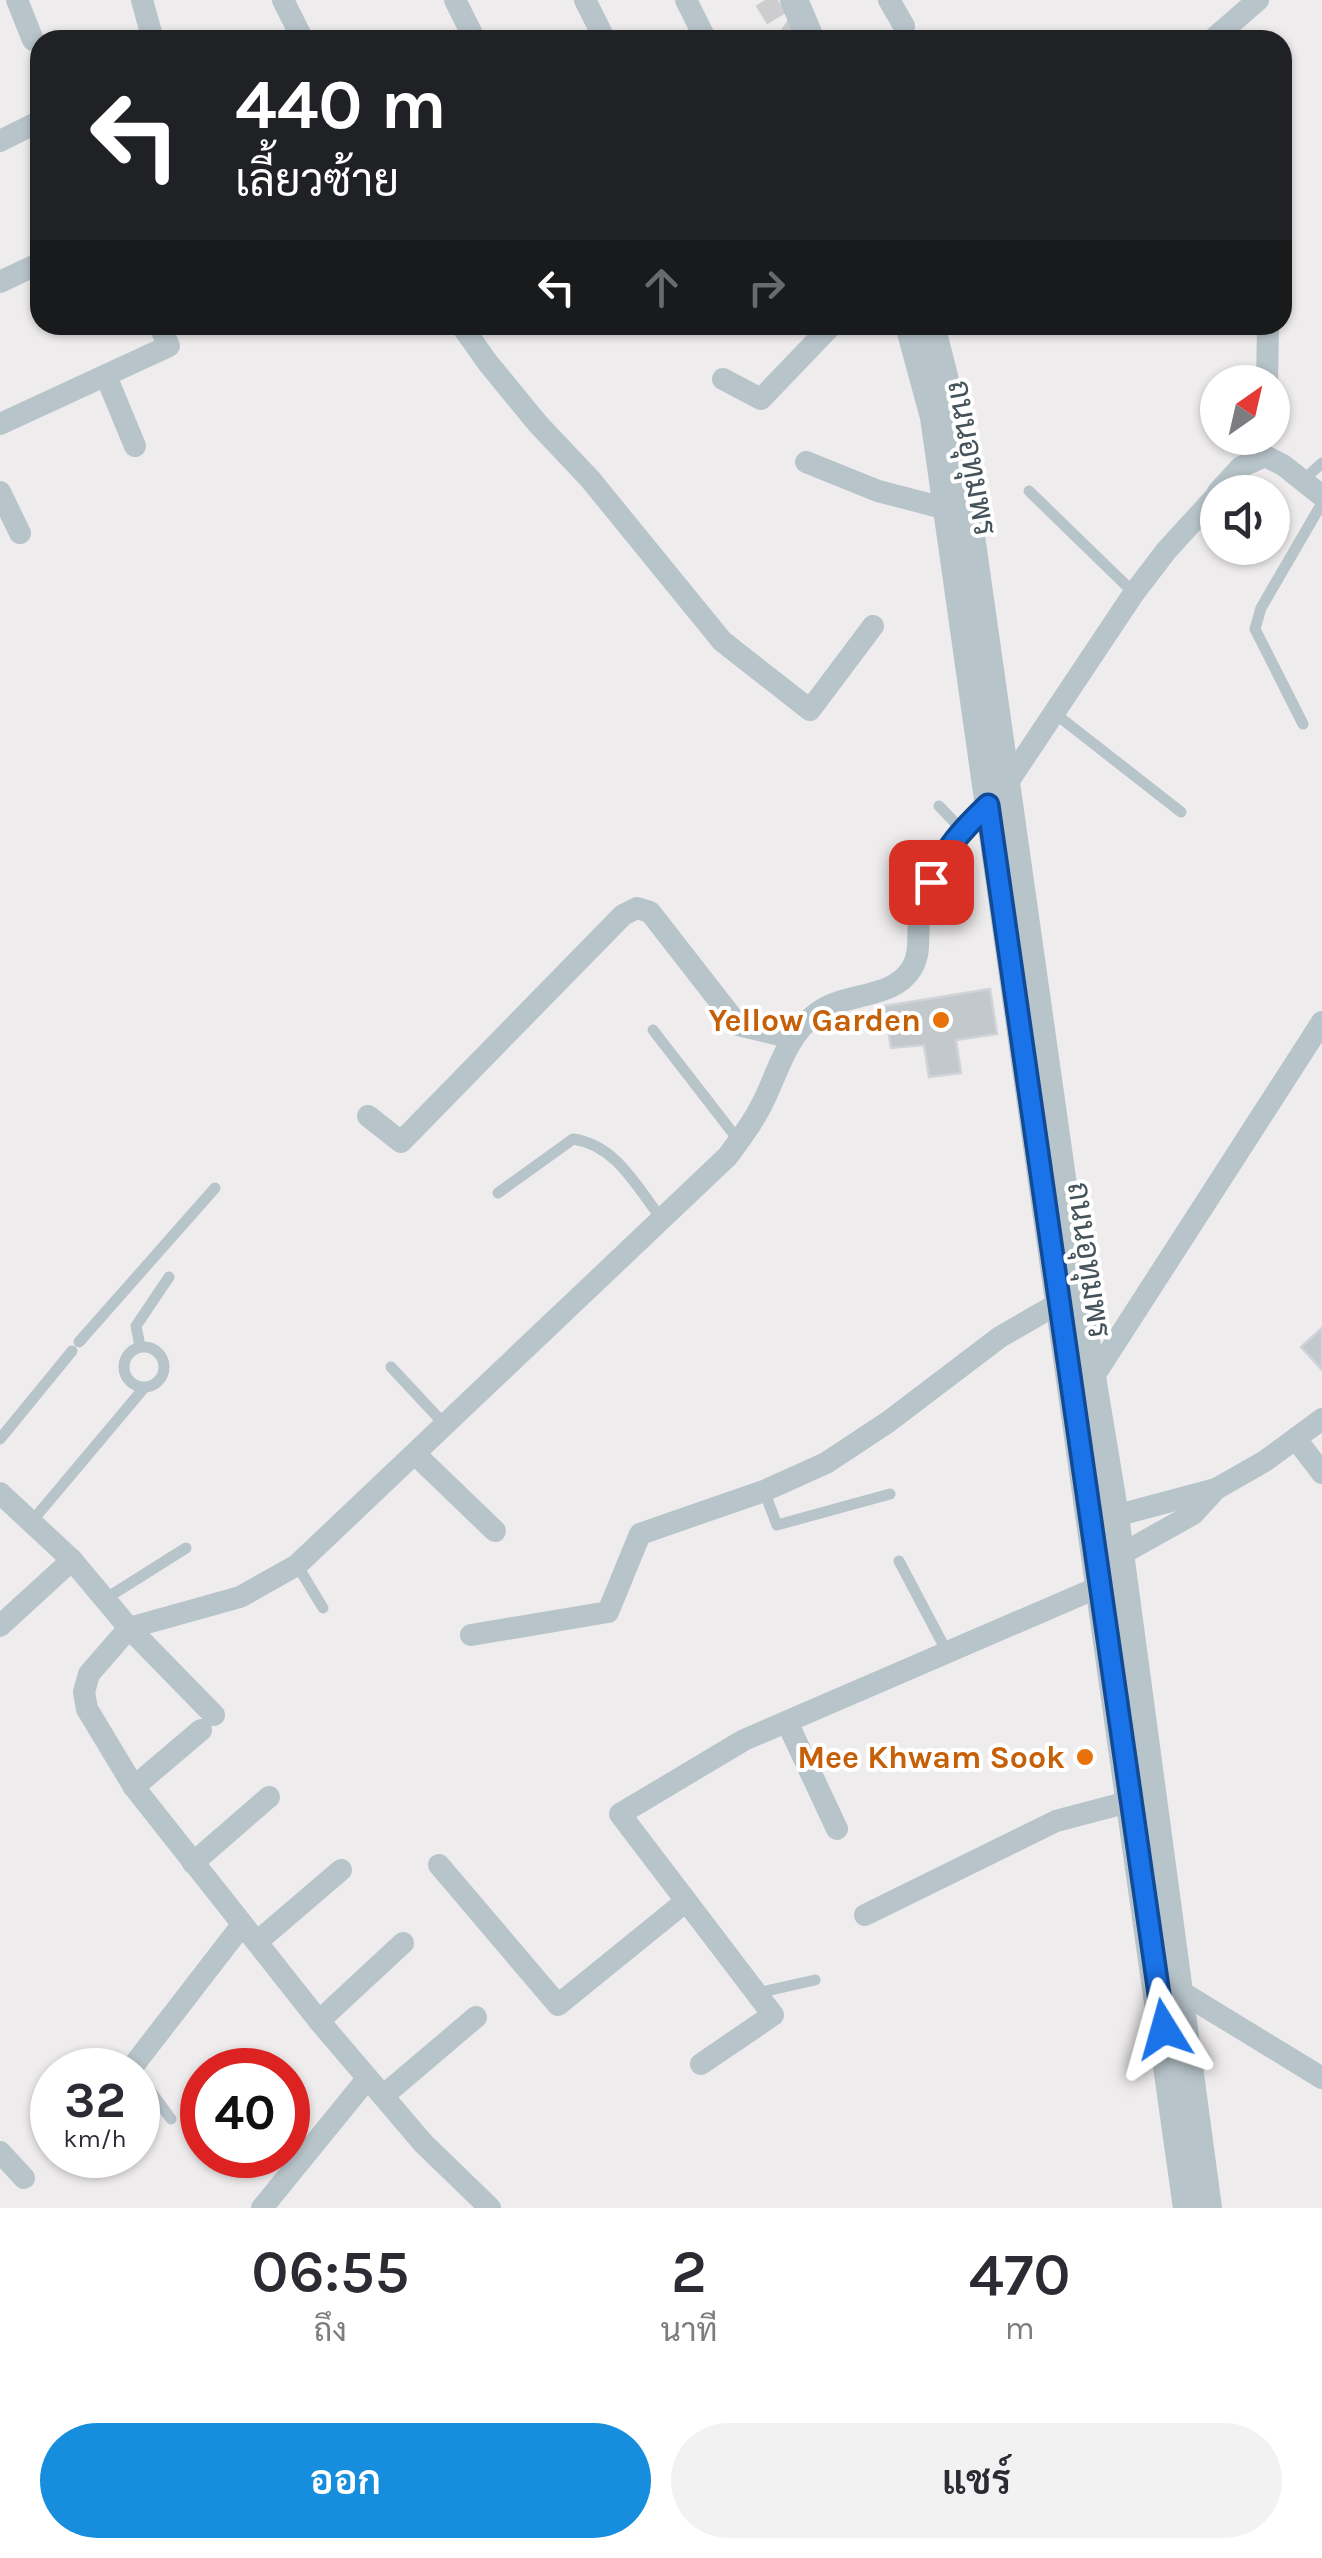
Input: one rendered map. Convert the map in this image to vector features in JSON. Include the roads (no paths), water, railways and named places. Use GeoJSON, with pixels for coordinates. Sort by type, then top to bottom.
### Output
{"type":"FeatureCollection","features":[{"type":"Feature","properties":{"kind":"street"},"geometry":{"type":"LineString","coordinates":[[142,0],[151,30]]}},
{"type":"Feature","properties":{"kind":"street"},"geometry":{"type":"LineString","coordinates":[[282,0],[298,30]]}},
{"type":"Feature","properties":{"kind":"street"},"geometry":{"type":"LineString","coordinates":[[455,0],[471,30]]}},
{"type":"Feature","properties":{"kind":"street"},"geometry":{"type":"LineString","coordinates":[[585,0],[600,30]]}},
{"type":"Feature","properties":{"kind":"street"},"geometry":{"type":"LineString","coordinates":[[686,0],[701,30]]}},
{"type":"Feature","properties":{"kind":"street"},"geometry":{"type":"LineString","coordinates":[[794,0],[806,30]]}},
{"type":"Feature","properties":{"kind":"street"},"geometry":{"type":"LineString","coordinates":[[814,0],[826,30]]}},
{"type":"Feature","properties":{"kind":"street"},"geometry":{"type":"LineString","coordinates":[[890,0],[904,26]]}},
{"type":"Feature","properties":{"kind":"street"},"geometry":{"type":"LineString","coordinates":[[1224,30],[1258,0]]}},
{"type":"Feature","properties":{"kind":"street"},"geometry":{"type":"LineString","coordinates":[[11,4],[30,35]]}},
{"type":"Feature","properties":{"kind":"street"},"geometry":{"type":"LineString","coordinates":[[0,142],[30,126]]}},
{"type":"Feature","properties":{"kind":"street"},"geometry":{"type":"LineString","coordinates":[[0,282],[30,268]]}},
{"type":"Feature","properties":{"kind":"street"},"geometry":{"type":"LineString","coordinates":[[0,424],[169,346],[164,335]]}},
{"type":"Feature","properties":{"kind":"street"},"geometry":{"type":"LineString","coordinates":[[468,335],[722,641],[810,710],[873,626]]}},
{"type":"Feature","properties":{"kind":"street"},"geometry":{"type":"LineString","coordinates":[[723,379],[761,399],[822,335]]}},
{"type":"Feature","properties":{"kind":"street","name":"ถนนอุทุมพร"},"geometry":{"type":"LineString","coordinates":[[913,335],[934,418],[1188,2208]]}},
{"type":"Feature","properties":{"kind":"street","name":"ถนนอุทุมพร"},"geometry":{"type":"LineString","coordinates":[[934,335],[954,416],[1008,782],[1115,1516],[1208,2208]]}},
{"type":"Feature","properties":{"kind":"street"},"geometry":{"type":"LineString","coordinates":[[1267,365],[1268,335]]}},
{"type":"Feature","properties":{"kind":"street"},"geometry":{"type":"LineString","coordinates":[[106,376],[135,446]]}},
{"type":"Feature","properties":{"kind":"street"},"geometry":{"type":"LineString","coordinates":[[1234,475],[1255,455]]}},
{"type":"Feature","properties":{"kind":"street"},"geometry":{"type":"LineString","coordinates":[[1274,455],[1322,500]]}},
{"type":"Feature","properties":{"kind":"street"},"geometry":{"type":"LineString","coordinates":[[806,462],[878,491],[947,509]]}},
{"type":"Feature","properties":{"kind":"street"},"geometry":{"type":"LineString","coordinates":[[0,492],[20,533]]}},
{"type":"Feature","properties":{"kind":"street"},"geometry":{"type":"LineString","coordinates":[[490,2208],[423,2143],[375,2088],[134,1787],[87,1709],[84,1692],[89,1674],[129,1628],[240,1597],[297,1565],[728,1156],[764,1102],[784,1048],[815,1014],[829,1005],[880,992],[906,977],[918,955],[920,915],[937,867],[962,830],[1008,782],[1134,592],[1200,513]]}},
{"type":"Feature","properties":{"kind":"street"},"geometry":{"type":"LineString","coordinates":[[368,1116],[401,1142],[623,915],[637,908],[650,912],[738,1025],[792,1038]]}},
{"type":"Feature","properties":{"kind":"street"},"geometry":{"type":"LineString","coordinates":[[1092,1379],[1322,1022]]}},
{"type":"Feature","properties":{"kind":"street"},"geometry":{"type":"LineString","coordinates":[[471,1636],[608,1612],[640,1534],[764,1490],[826,1462],[888,1422],[1000,1337],[1059,1303]]}},
{"type":"Feature","properties":{"kind":"street"},"geometry":{"type":"LineString","coordinates":[[1120,1556],[1192,1514],[1216,1490],[1322,1420]]}},
{"type":"Feature","properties":{"kind":"street"},"geometry":{"type":"LineString","coordinates":[[1296,1439],[1322,1474]]}},
{"type":"Feature","properties":{"kind":"street"},"geometry":{"type":"LineString","coordinates":[[415,1454],[495,1531]]}},
{"type":"Feature","properties":{"kind":"street"},"geometry":{"type":"LineString","coordinates":[[1115,1516],[1216,1490]]}},
{"type":"Feature","properties":{"kind":"street"},"geometry":{"type":"LineString","coordinates":[[0,1493],[72,1560],[207,1722],[134,1787]]}},
{"type":"Feature","properties":{"kind":"street"},"geometry":{"type":"LineString","coordinates":[[0,1626],[72,1560]]}},
{"type":"Feature","properties":{"kind":"street"},"geometry":{"type":"LineString","coordinates":[[701,2064],[773,2015],[620,1814],[744,1740],[1100,1586]]}},
{"type":"Feature","properties":{"kind":"street"},"geometry":{"type":"LineString","coordinates":[[786,1722],[837,1829]]}},
{"type":"Feature","properties":{"kind":"street"},"geometry":{"type":"LineString","coordinates":[[193,1863],[269,1797]]}},
{"type":"Feature","properties":{"kind":"street"},"geometry":{"type":"LineString","coordinates":[[865,1914],[1056,1821],[1132,1801]]}},
{"type":"Feature","properties":{"kind":"street"},"geometry":{"type":"LineString","coordinates":[[439,1865],[558,2005],[685,1902]]}},
{"type":"Feature","properties":{"kind":"street"},"geometry":{"type":"LineString","coordinates":[[153,2048],[250,1934],[341,1870]]}},
{"type":"Feature","properties":{"kind":"street"},"geometry":{"type":"LineString","coordinates":[[320,2021],[403,1943]]}},
{"type":"Feature","properties":{"kind":"street"},"geometry":{"type":"LineString","coordinates":[[1178,1990],[1322,2078]]}},
{"type":"Feature","properties":{"kind":"street"},"geometry":{"type":"LineString","coordinates":[[262,2208],[375,2088],[476,2016]]}},
{"type":"Feature","properties":{"kind":"street"},"geometry":{"type":"LineString","coordinates":[[0,2152],[24,2178]]}},
{"type":"Feature","properties":{"kind":"lane"},"geometry":{"type":"LineString","coordinates":[[1302,480],[1322,463]]}},
{"type":"Feature","properties":{"kind":"lane"},"geometry":{"type":"LineString","coordinates":[[1029,491],[1134,592]]}},
{"type":"Feature","properties":{"kind":"lane"},"geometry":{"type":"LineString","coordinates":[[1303,724],[1256,628],[1261,608],[1322,500]]}},
{"type":"Feature","properties":{"kind":"lane"},"geometry":{"type":"LineString","coordinates":[[1053,712],[1180,812]]}},
{"type":"Feature","properties":{"kind":"lane"},"geometry":{"type":"LineString","coordinates":[[938,806],[962,830]]}},
{"type":"Feature","properties":{"kind":"lane"},"geometry":{"type":"LineString","coordinates":[[653,1030],[739,1141]]}},
{"type":"Feature","properties":{"kind":"lane"},"geometry":{"type":"LineString","coordinates":[[498,1194],[573,1139],[592,1142],[613,1156],[661,1218]]}},
{"type":"Feature","properties":{"kind":"lane"},"geometry":{"type":"LineString","coordinates":[[0,1439],[215,1188]]}},
{"type":"Feature","properties":{"kind":"lane"},"geometry":{"type":"LineString","coordinates":[[140,1346],[136,1326],[169,1277]]}},
{"type":"Feature","properties":{"kind":"lane"},"geometry":{"type":"LineString","coordinates":[[32,1520],[144,1388],[159,1380],[164,1364],[156,1350],[140,1346],[130,1350],[123,1369],[134,1385],[144,1388]]}},
{"type":"Feature","properties":{"kind":"lane"},"geometry":{"type":"LineString","coordinates":[[391,1367],[444,1425]]}},
{"type":"Feature","properties":{"kind":"lane"},"geometry":{"type":"LineString","coordinates":[[764,1490],[777,1525],[890,1494]]}},
{"type":"Feature","properties":{"kind":"lane"},"geometry":{"type":"LineString","coordinates":[[105,1599],[186,1548]]}},
{"type":"Feature","properties":{"kind":"lane"},"geometry":{"type":"LineString","coordinates":[[899,1561],[947,1652]]}},
{"type":"Feature","properties":{"kind":"lane"},"geometry":{"type":"LineString","coordinates":[[297,1565],[323,1608]]}},
{"type":"Feature","properties":{"kind":"lane"},"geometry":{"type":"LineString","coordinates":[[758,1993],[815,1980]]}},
{"type":"Feature","properties":{"kind":"lane"},"geometry":{"type":"LineString","coordinates":[[160,2104],[172,2119]]}},
{"type":"Feature","properties":{"kind":"tunnel"},"geometry":{"type":"LineString","coordinates":[[765,0],[785,30]]}},
{"type":"Feature","properties":{"kind":"place","name":"Yellow Garden"},"geometry":{"type":"Point","coordinates":[941,1020]}},
{"type":"Feature","properties":{"kind":"place","name":"Mee Khwam Sook"},"geometry":{"type":"Point","coordinates":[1085,1757]}}]}
